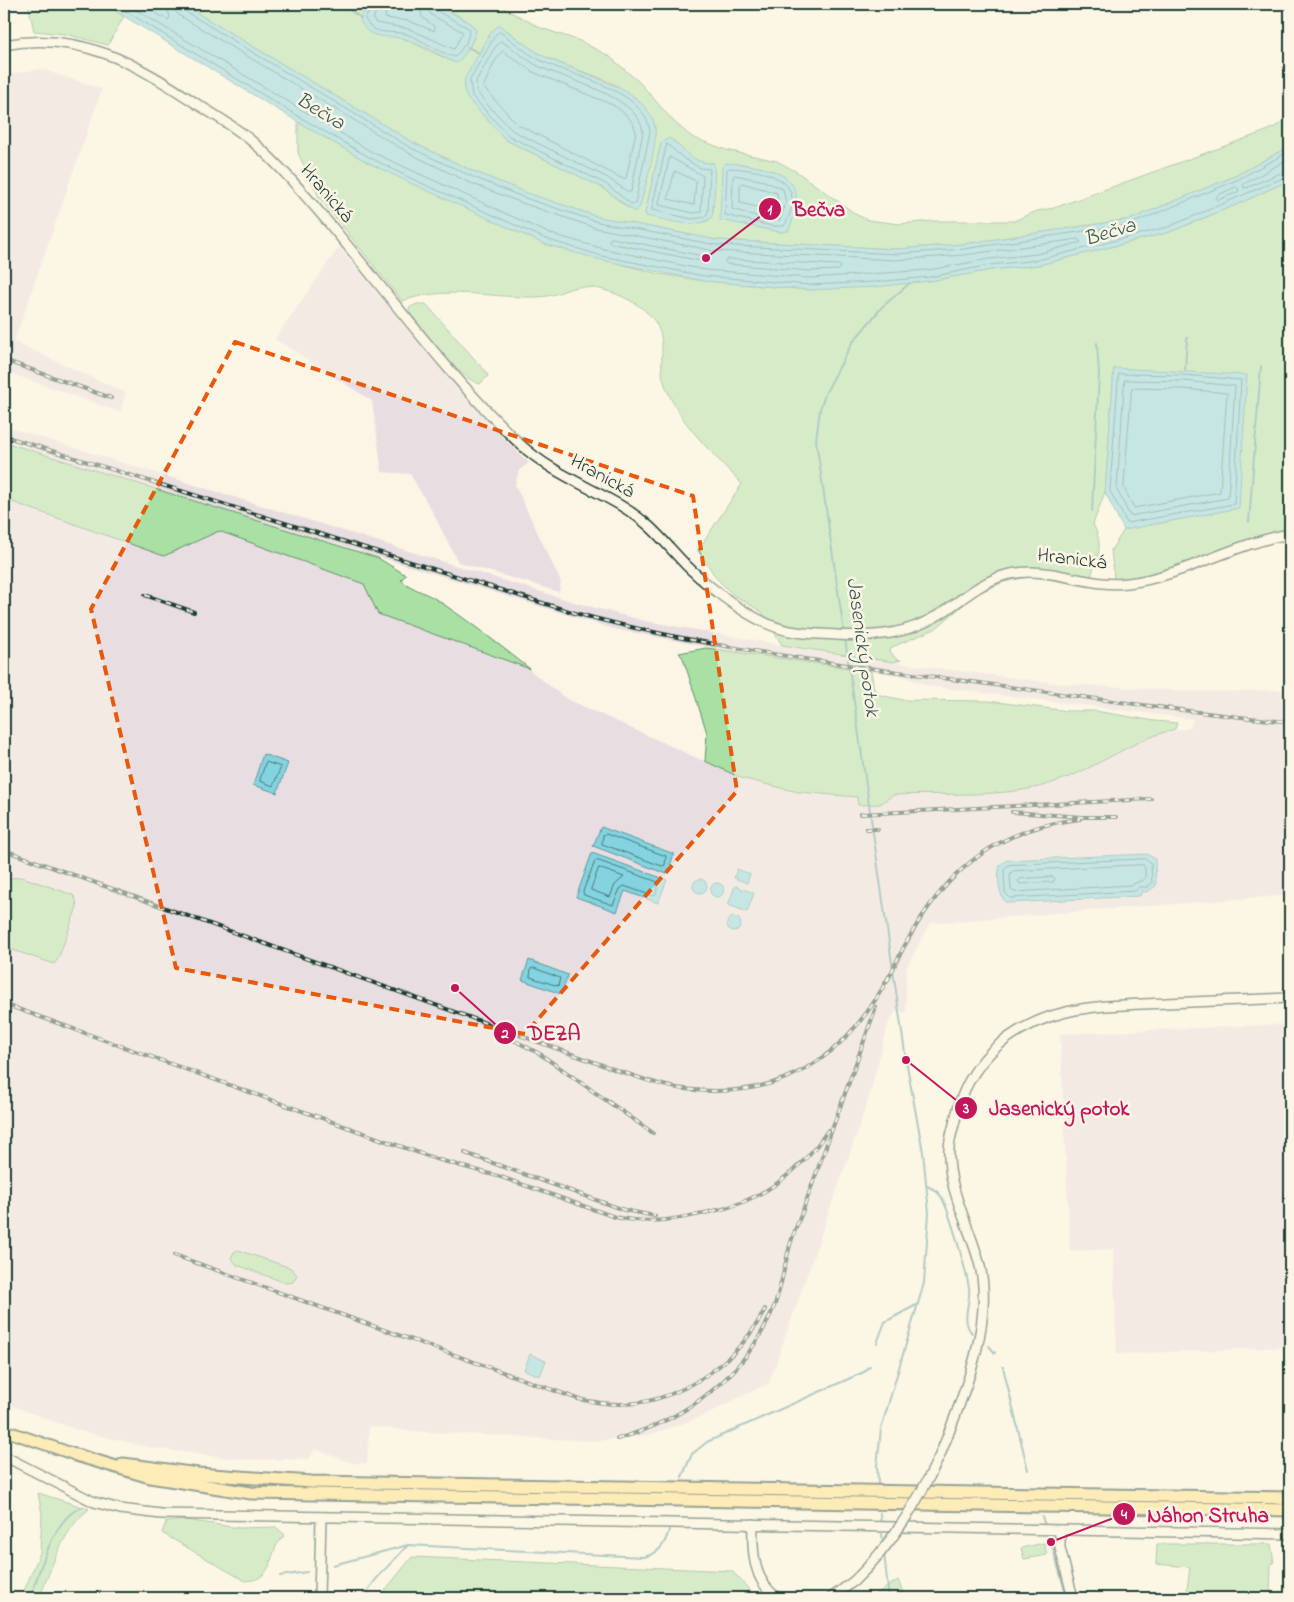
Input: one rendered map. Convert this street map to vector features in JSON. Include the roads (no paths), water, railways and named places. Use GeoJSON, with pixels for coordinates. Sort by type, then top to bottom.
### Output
{"type":"FeatureCollection","features":[{"type":"Feature","properties":{"kind":"highway"},"geometry":{"type":"LineString","coordinates":[[76,1455],[168,1471],[312,1482],[1290,1498]]}},
{"type":"Feature","properties":{"kind":"highway"},"geometry":{"type":"LineString","coordinates":[[76,1455],[128,1472],[168,1481],[251,1493],[1290,1510]]}},
{"type":"Feature","properties":{"kind":"main road"},"geometry":{"type":"LineString","coordinates":[[4,1430],[76,1455]]}},
{"type":"Feature","properties":{"kind":"street","name":"Hranická"},"geometry":{"type":"LineString","coordinates":[[4,45],[20,42],[57,42],[89,48],[118,57],[185,96],[244,135],[268,156],[320,214],[486,410],[537,458],[562,476],[629,510],[652,529],[701,578],[756,617],[792,632],[844,636],[882,636],[910,630],[940,614],[973,590],[1002,576],[1041,572],[1094,582],[1127,583],[1170,572],[1245,544],[1290,534]]}},
{"type":"Feature","properties":{"kind":"street"},"geometry":{"type":"LineString","coordinates":[[831,1598],[854,1581],[882,1551],[905,1522],[940,1455],[955,1417],[980,1339],[983,1319],[983,1292],[980,1265],[956,1199],[949,1149],[960,1099],[971,1076],[1002,1042],[1022,1027],[1068,1010],[1108,1006],[1290,998]]}},
{"type":"Feature","properties":{"kind":"street"},"geometry":{"type":"LineString","coordinates":[[4,1456],[84,1498],[120,1509],[161,1514],[1290,1534]]}},
{"type":"Feature","properties":{"kind":"street"},"geometry":{"type":"LineString","coordinates":[[319,1598],[321,1517]]}},
{"type":"Feature","properties":{"kind":"street"},"geometry":{"type":"LineString","coordinates":[[753,1524],[754,1553],[757,1569],[763,1583],[778,1598]]}},
{"type":"Feature","properties":{"kind":"street"},"geometry":{"type":"LineString","coordinates":[[1060,1531],[1060,1548],[1073,1598]]}},
{"type":"Feature","properties":{"kind":"water"},"geometry":{"type":"Polygon","coordinates":[[[104,4],[182,4],[414,143],[473,171],[527,193],[599,217],[717,240],[897,249],[963,244],[1131,219],[1235,176],[1290,146],[1290,180],[1170,232],[1039,265],[874,287],[810,290],[704,281],[601,260],[544,244],[406,181],[367,162],[298,122],[104,4]]]}},
{"type":"Feature","properties":{"kind":"water"},"geometry":{"type":"Polygon","coordinates":[[[369,4],[435,4],[465,20],[476,31],[473,40],[457,63],[405,39],[378,36],[367,31],[360,18],[369,4]]]}},
{"type":"Feature","properties":{"kind":"water"},"geometry":{"type":"Polygon","coordinates":[[[499,25],[540,54],[619,88],[634,97],[645,108],[653,120],[655,128],[654,150],[640,206],[635,212],[603,188],[506,140],[467,98],[464,89],[465,78],[492,31],[499,25]]]}},
{"type":"Feature","properties":{"kind":"water"},"geometry":{"type":"Polygon","coordinates":[[[669,138],[699,161],[714,163],[715,188],[712,217],[706,221],[690,224],[646,216],[645,213],[661,143],[669,138]]]}},
{"type":"Feature","properties":{"kind":"water"},"geometry":{"type":"Polygon","coordinates":[[[726,163],[743,164],[773,171],[793,185],[796,197],[795,212],[788,231],[780,232],[720,220],[722,167],[726,163]]]}},
{"type":"Feature","properties":{"kind":"water"},"geometry":{"type":"Polygon","coordinates":[[[1114,368],[1247,375],[1239,508],[1124,530],[1105,492],[1114,368]]]}},
{"type":"Feature","properties":{"kind":"water"},"geometry":{"type":"Polygon","coordinates":[[[263,754],[288,763],[277,793],[253,785],[263,754]]]}},
{"type":"Feature","properties":{"kind":"water"},"geometry":{"type":"Polygon","coordinates":[[[601,827],[674,854],[667,874],[593,846],[601,827]]]}},
{"type":"Feature","properties":{"kind":"water"},"geometry":{"type":"Polygon","coordinates":[[[592,853],[667,880],[658,903],[625,891],[617,912],[576,897],[592,853]]]}},
{"type":"Feature","properties":{"kind":"water"},"geometry":{"type":"Polygon","coordinates":[[[1147,854],[1155,859],[1156,886],[1147,892],[1142,891],[1140,896],[1010,903],[1005,902],[1000,889],[998,879],[1000,865],[1007,860],[1147,854]]]}},
{"type":"Feature","properties":{"kind":"water"},"geometry":{"type":"Polygon","coordinates":[[[737,869],[750,874],[747,883],[734,878],[737,869]]]}},
{"type":"Feature","properties":{"kind":"water"},"geometry":{"type":"Polygon","coordinates":[[[700,879],[705,881],[707,886],[705,891],[700,893],[695,891],[693,886],[695,881],[700,879]]]}},
{"type":"Feature","properties":{"kind":"water"},"geometry":{"type":"Polygon","coordinates":[[[717,883],[722,885],[724,890],[722,895],[717,897],[712,895],[710,890],[712,885],[717,883]]]}},
{"type":"Feature","properties":{"kind":"water"},"geometry":{"type":"Polygon","coordinates":[[[735,886],[754,893],[747,912],[728,905],[735,886]]]}},
{"type":"Feature","properties":{"kind":"water"},"geometry":{"type":"Polygon","coordinates":[[[734,917],[739,919],[741,924],[739,929],[734,931],[729,929],[727,924],[729,919],[734,917]]]}},
{"type":"Feature","properties":{"kind":"water"},"geometry":{"type":"Polygon","coordinates":[[[529,960],[568,975],[561,994],[522,980],[529,960]]]}},
{"type":"Feature","properties":{"kind":"water"},"geometry":{"type":"Polygon","coordinates":[[[530,1354],[546,1361],[540,1376],[524,1370],[530,1354]]]}},
{"type":"Feature","properties":{"kind":"waterway"},"geometry":{"type":"LineString","coordinates":[[341,4],[361,18]]}},
{"type":"Feature","properties":{"kind":"waterway"},"geometry":{"type":"LineString","coordinates":[[468,47],[479,53]]}},
{"type":"Feature","properties":{"kind":"waterway"},"geometry":{"type":"LineString","coordinates":[[796,206],[807,213]]}},
{"type":"Feature","properties":{"kind":"waterway","name":"Jasenický potok"},"geometry":{"type":"LineString","coordinates":[[844,632],[816,440],[820,409],[826,392],[852,343],[882,307],[910,283]]}},
{"type":"Feature","properties":{"kind":"waterway"},"geometry":{"type":"LineString","coordinates":[[1185,370],[1187,338]]}},
{"type":"Feature","properties":{"kind":"waterway"},"geometry":{"type":"LineString","coordinates":[[1092,511],[1099,374],[1097,343]]}},
{"type":"Feature","properties":{"kind":"waterway"},"geometry":{"type":"LineString","coordinates":[[1249,522],[1261,366]]}},
{"type":"Feature","properties":{"kind":"waterway","name":"Jasenický potok"},"geometry":{"type":"LineString","coordinates":[[845,639],[906,1060],[923,1152],[929,1213],[924,1283],[881,1429],[877,1466],[878,1484]]}},
{"type":"Feature","properties":{"kind":"waterway"},"geometry":{"type":"LineString","coordinates":[[927,1186],[941,1196],[953,1228],[969,1288],[966,1317],[972,1333]]}},
{"type":"Feature","properties":{"kind":"waterway"},"geometry":{"type":"LineString","coordinates":[[877,1343],[885,1322],[918,1304]]}},
{"type":"Feature","properties":{"kind":"waterway"},"geometry":{"type":"LineString","coordinates":[[989,1346],[995,1353]]}},
{"type":"Feature","properties":{"kind":"waterway"},"geometry":{"type":"LineString","coordinates":[[682,1477],[692,1454],[707,1442],[864,1372],[870,1366]]}},
{"type":"Feature","properties":{"kind":"waterway"},"geometry":{"type":"LineString","coordinates":[[1003,1367],[1028,1470]]}},
{"type":"Feature","properties":{"kind":"waterway"},"geometry":{"type":"LineString","coordinates":[[30,1598],[56,1532],[64,1520],[73,1512],[84,1507]]}},
{"type":"Feature","properties":{"kind":"waterway","name":"Jasenický potok"},"geometry":{"type":"LineString","coordinates":[[880,1513],[881,1523]]}},
{"type":"Feature","properties":{"kind":"waterway"},"geometry":{"type":"LineString","coordinates":[[1042,1517],[1045,1525]]}},
{"type":"Feature","properties":{"kind":"waterway"},"geometry":{"type":"LineString","coordinates":[[333,1565],[408,1545],[643,1557],[653,1554],[660,1548],[666,1540],[669,1530]]}},
{"type":"Feature","properties":{"kind":"waterway","name":"Jasenický potok"},"geometry":{"type":"LineString","coordinates":[[882,1534],[883,1544]]}},
{"type":"Feature","properties":{"kind":"waterway"},"geometry":{"type":"LineString","coordinates":[[1051,1542],[1067,1598]]}},
{"type":"Feature","properties":{"kind":"waterway"},"geometry":{"type":"LineString","coordinates":[[362,1598],[377,1578],[408,1545]]}},
{"type":"Feature","properties":{"kind":"waterway","name":"Jasenický potok"},"geometry":{"type":"LineString","coordinates":[[884,1553],[889,1598]]}},
{"type":"Feature","properties":{"kind":"waterway"},"geometry":{"type":"LineString","coordinates":[[280,1576],[307,1572]]}},
{"type":"Feature","properties":{"kind":"railway"},"geometry":{"type":"LineString","coordinates":[[4,360],[111,398]]}},
{"type":"Feature","properties":{"kind":"railway"},"geometry":{"type":"LineString","coordinates":[[4,436],[575,613],[672,636],[818,661],[1168,708],[1290,722]]}},
{"type":"Feature","properties":{"kind":"railway"},"geometry":{"type":"LineString","coordinates":[[145,595],[194,612]]}},
{"type":"Feature","properties":{"kind":"railway"},"geometry":{"type":"LineString","coordinates":[[861,814],[1151,799]]}},
{"type":"Feature","properties":{"kind":"railway"},"geometry":{"type":"LineString","coordinates":[[1012,812],[1083,817],[1116,817]]}},
{"type":"Feature","properties":{"kind":"railway"},"geometry":{"type":"LineString","coordinates":[[887,982],[902,950],[919,921],[938,894],[960,871],[984,852],[1012,837],[1044,826],[1080,819]]}},
{"type":"Feature","properties":{"kind":"railway"},"geometry":{"type":"LineString","coordinates":[[866,829],[878,829]]}},
{"type":"Feature","properties":{"kind":"railway"},"geometry":{"type":"LineString","coordinates":[[4,850],[619,1071],[677,1088],[712,1091],[745,1089],[775,1082],[803,1070],[828,1054],[851,1032],[871,1006],[889,976]]}},
{"type":"Feature","properties":{"kind":"railway"},"geometry":{"type":"LineString","coordinates":[[4,1004],[436,1159],[501,1177],[615,1217],[654,1221],[717,1210]]}},
{"type":"Feature","properties":{"kind":"railway"},"geometry":{"type":"LineString","coordinates":[[617,1439],[667,1419],[691,1406],[712,1391],[732,1373],[749,1352],[763,1329],[777,1298],[793,1234],[876,1007]]}},
{"type":"Feature","properties":{"kind":"railway"},"geometry":{"type":"LineString","coordinates":[[506,1036],[540,1054],[653,1133]]}},
{"type":"Feature","properties":{"kind":"railway"},"geometry":{"type":"LineString","coordinates":[[710,1212],[728,1208],[745,1201],[777,1183],[805,1159],[828,1130]]}},
{"type":"Feature","properties":{"kind":"railway"},"geometry":{"type":"LineString","coordinates":[[465,1153],[624,1210],[655,1216]]}},
{"type":"Feature","properties":{"kind":"railway"},"geometry":{"type":"LineString","coordinates":[[174,1255],[578,1399],[607,1404],[629,1404],[656,1399],[694,1383],[728,1358],[755,1327],[765,1309]]}},
{"type":"Feature","properties":{"kind":"place","name":"Bečva"},"geometry":{"type":"Point","coordinates":[706,258]}},
{"type":"Feature","properties":{"kind":"place","name":"DEZA"},"geometry":{"type":"Point","coordinates":[455,988]}},
{"type":"Feature","properties":{"kind":"place","name":"Jasenický potok"},"geometry":{"type":"Point","coordinates":[906,1060]}},
{"type":"Feature","properties":{"kind":"place","name":"Náhon Struha"},"geometry":{"type":"Point","coordinates":[1051,1542]}}]}
